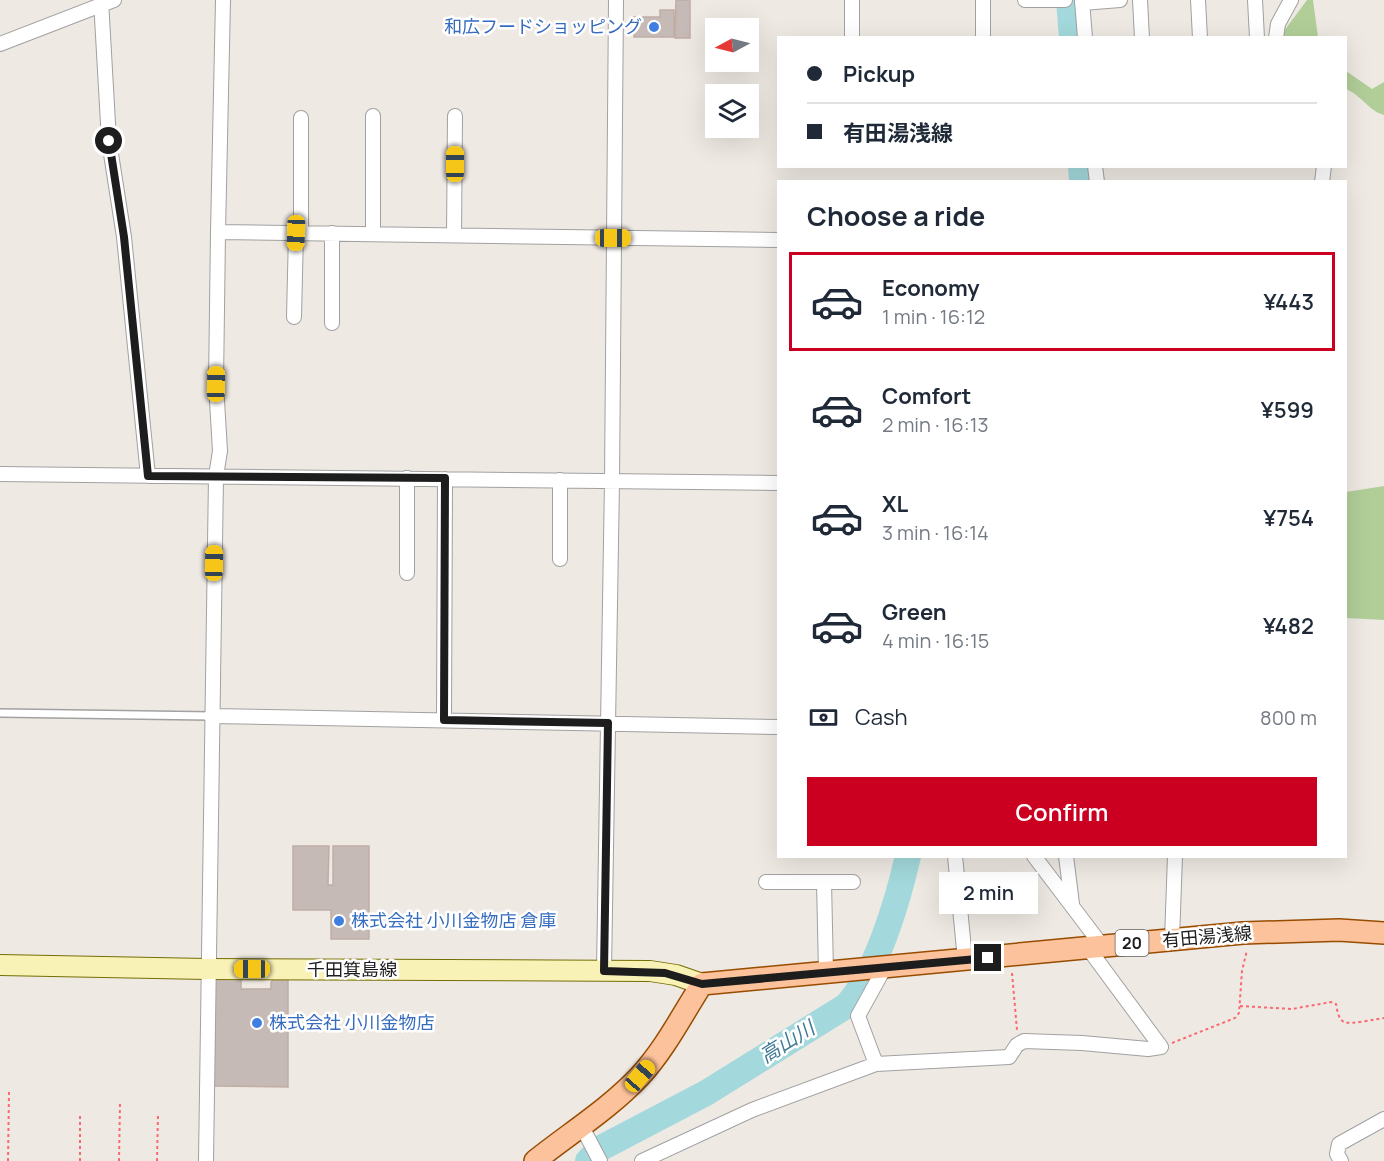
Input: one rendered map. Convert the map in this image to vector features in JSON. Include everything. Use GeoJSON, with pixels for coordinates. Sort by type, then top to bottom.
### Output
{"type":"FeatureCollection","features":[{"type":"Feature","properties":{"kind":"main road","name":"有田湯浅線"},"geometry":{"type":"LineString","coordinates":[[702,984],[1250,933],[1339,930],[1384,933]]}},
{"type":"Feature","properties":{"kind":"main road","name":"千田箕島線"},"geometry":{"type":"LineString","coordinates":[[0,965],[207,969],[604,971],[665,973],[702,984]]}},
{"type":"Feature","properties":{"kind":"main road"},"geometry":{"type":"LineString","coordinates":[[535,1161],[629,1087],[651,1063],[702,984]]}},
{"type":"Feature","properties":{"kind":"street"},"geometry":{"type":"LineString","coordinates":[[206,1161],[211,716],[216,476],[220,451],[216,384],[223,0]]}},
{"type":"Feature","properties":{"kind":"street"},"geometry":{"type":"LineString","coordinates":[[604,971],[612,481],[616,0]]}},
{"type":"Feature","properties":{"kind":"street"},"geometry":{"type":"LineString","coordinates":[[852,0],[852,36]]}},
{"type":"Feature","properties":{"kind":"street"},"geometry":{"type":"LineString","coordinates":[[983,0],[983,36]]}},
{"type":"Feature","properties":{"kind":"street"},"geometry":{"type":"LineString","coordinates":[[1025,0],[1065,0]]}},
{"type":"Feature","properties":{"kind":"street"},"geometry":{"type":"LineString","coordinates":[[1085,36],[1082,2],[1120,0]]}},
{"type":"Feature","properties":{"kind":"street"},"geometry":{"type":"LineString","coordinates":[[1140,0],[1142,36]]}},
{"type":"Feature","properties":{"kind":"street"},"geometry":{"type":"LineString","coordinates":[[1198,0],[1200,36]]}},
{"type":"Feature","properties":{"kind":"street"},"geometry":{"type":"LineString","coordinates":[[1255,0],[1257,36]]}},
{"type":"Feature","properties":{"kind":"street"},"geometry":{"type":"LineString","coordinates":[[1276,36],[1278,24],[1292,0]]}},
{"type":"Feature","properties":{"kind":"street"},"geometry":{"type":"LineString","coordinates":[[0,44],[106,2],[109,141],[124,237],[148,476]]}},
{"type":"Feature","properties":{"kind":"street"},"geometry":{"type":"LineString","coordinates":[[373,116],[373,234]]}},
{"type":"Feature","properties":{"kind":"street"},"geometry":{"type":"LineString","coordinates":[[454,235],[455,116]]}},
{"type":"Feature","properties":{"kind":"street"},"geometry":{"type":"LineString","coordinates":[[294,317],[299,233],[301,118]]}},
{"type":"Feature","properties":{"kind":"street"},"geometry":{"type":"LineString","coordinates":[[218,232],[777,240]]}},
{"type":"Feature","properties":{"kind":"street"},"geometry":{"type":"LineString","coordinates":[[332,233],[332,322]]}},
{"type":"Feature","properties":{"kind":"street"},"geometry":{"type":"LineString","coordinates":[[0,474],[777,483]]}},
{"type":"Feature","properties":{"kind":"street"},"geometry":{"type":"LineString","coordinates":[[407,573],[408,478]]}},
{"type":"Feature","properties":{"kind":"street"},"geometry":{"type":"LineString","coordinates":[[444,720],[445,478]]}},
{"type":"Feature","properties":{"kind":"street"},"geometry":{"type":"LineString","coordinates":[[560,480],[560,559]]}},
{"type":"Feature","properties":{"kind":"street"},"geometry":{"type":"LineString","coordinates":[[211,716],[777,727]]}},
{"type":"Feature","properties":{"kind":"street"},"geometry":{"type":"LineString","coordinates":[[955,858],[965,960]]}},
{"type":"Feature","properties":{"kind":"street"},"geometry":{"type":"LineString","coordinates":[[642,1161],[752,1110],[876,1064],[1009,1057],[1017,1045],[1024,1041],[1161,1047],[1095,947],[1072,906],[1036,858]]}},
{"type":"Feature","properties":{"kind":"street"},"geometry":{"type":"LineString","coordinates":[[1066,858],[1072,906]]}},
{"type":"Feature","properties":{"kind":"street"},"geometry":{"type":"LineString","coordinates":[[1172,939],[1175,858]]}},
{"type":"Feature","properties":{"kind":"street"},"geometry":{"type":"LineString","coordinates":[[766,882],[853,882]]}},
{"type":"Feature","properties":{"kind":"street"},"geometry":{"type":"LineString","coordinates":[[824,882],[826,972]]}},
{"type":"Feature","properties":{"kind":"street"},"geometry":{"type":"LineString","coordinates":[[876,1064],[858,1016],[883,967]]}},
{"type":"Feature","properties":{"kind":"street"},"geometry":{"type":"LineString","coordinates":[[1341,1161],[1337,1154],[1339,1144],[1384,1119]]}},
{"type":"Feature","properties":{"kind":"street"},"geometry":{"type":"LineString","coordinates":[[581,1125],[600,1161]]}},
{"type":"Feature","properties":{"kind":"lane"},"geometry":{"type":"LineString","coordinates":[[0,713],[211,716]]}},
{"type":"Feature","properties":{"kind":"path"},"geometry":{"type":"LineString","coordinates":[[1161,1047],[1230,1022],[1239,1013],[1242,971],[1250,933]]}},
{"type":"Feature","properties":{"kind":"path"},"geometry":{"type":"LineString","coordinates":[[1011,956],[1017,1045]]}},
{"type":"Feature","properties":{"kind":"path"},"geometry":{"type":"LineString","coordinates":[[1240,1006],[1292,1009],[1331,1002],[1336,1004],[1340,1018],[1344,1022],[1384,1018]]}},
{"type":"Feature","properties":{"kind":"path"},"geometry":{"type":"LineString","coordinates":[[8,1161],[9,1092]]}},
{"type":"Feature","properties":{"kind":"path"},"geometry":{"type":"LineString","coordinates":[[119,1161],[120,1103]]}},
{"type":"Feature","properties":{"kind":"path"},"geometry":{"type":"LineString","coordinates":[[80,1113],[80,1161]]}},
{"type":"Feature","properties":{"kind":"path"},"geometry":{"type":"LineString","coordinates":[[157,1161],[158,1114]]}},
{"type":"Feature","properties":{"kind":"green space"},"geometry":{"type":"Polygon","coordinates":[[[1307,0],[1313,0],[1318,36],[1284,36],[1284,31],[1307,0]]]}},
{"type":"Feature","properties":{"kind":"green space"},"geometry":{"type":"Polygon","coordinates":[[[1347,72],[1372,89],[1384,82],[1384,115],[1374,110],[1347,90],[1347,72]]]}},
{"type":"Feature","properties":{"kind":"green space"},"geometry":{"type":"Polygon","coordinates":[[[1384,486],[1384,620],[1347,618],[1347,492],[1384,486]]]}},
{"type":"Feature","properties":{"kind":"building"},"geometry":{"type":"Polygon","coordinates":[[[676,0],[690,0],[690,38],[675,38],[676,0]]]}},
{"type":"Feature","properties":{"kind":"building","name":"和広フードショッピング"},"geometry":{"type":"Polygon","coordinates":[[[660,10],[674,10],[674,37],[634,37],[634,17],[660,17],[660,10]]]}},
{"type":"Feature","properties":{"kind":"building"},"geometry":{"type":"Polygon","coordinates":[[[293,846],[329,846],[328,885],[333,885],[333,846],[369,846],[369,939],[331,939],[331,910],[293,910],[293,846]]]}},
{"type":"Feature","properties":{"kind":"building"},"geometry":{"type":"Polygon","coordinates":[[[214,977],[241,977],[241,989],[271,989],[271,982],[276,977],[288,977],[288,1087],[213,1086],[214,977]]]}},
{"type":"Feature","properties":{"kind":"waterway","name":"高山川"},"geometry":{"type":"LineString","coordinates":[[1069,0],[1072,36]]}},
{"type":"Feature","properties":{"kind":"waterway","name":"高山川"},"geometry":{"type":"LineString","coordinates":[[1081,168],[1082,180]]}},
{"type":"Feature","properties":{"kind":"waterway","name":"高山川"},"geometry":{"type":"LineString","coordinates":[[588,1161],[601,1148],[706,1093],[846,1006],[867,976],[876,957],[892,915],[907,858]]}},
{"type":"Feature","properties":{"kind":"place","name":"和広フードショッピング"},"geometry":{"type":"Point","coordinates":[654,27]}},
{"type":"Feature","properties":{"kind":"place","name":"株式会社 小川金物店 倉庫"},"geometry":{"type":"Point","coordinates":[339,921]}},
{"type":"Feature","properties":{"kind":"place","name":"株式会社 小川金物店"},"geometry":{"type":"Point","coordinates":[257,1023]}},
{"type":"Feature","properties":{"kind":"route"},"geometry":{"type":"LineString","coordinates":[[109,141],[124,237],[148,476],[445,478],[444,720],[608,723],[604,971],[650,971],[676,975],[702,984],[988,958]]}}]}
